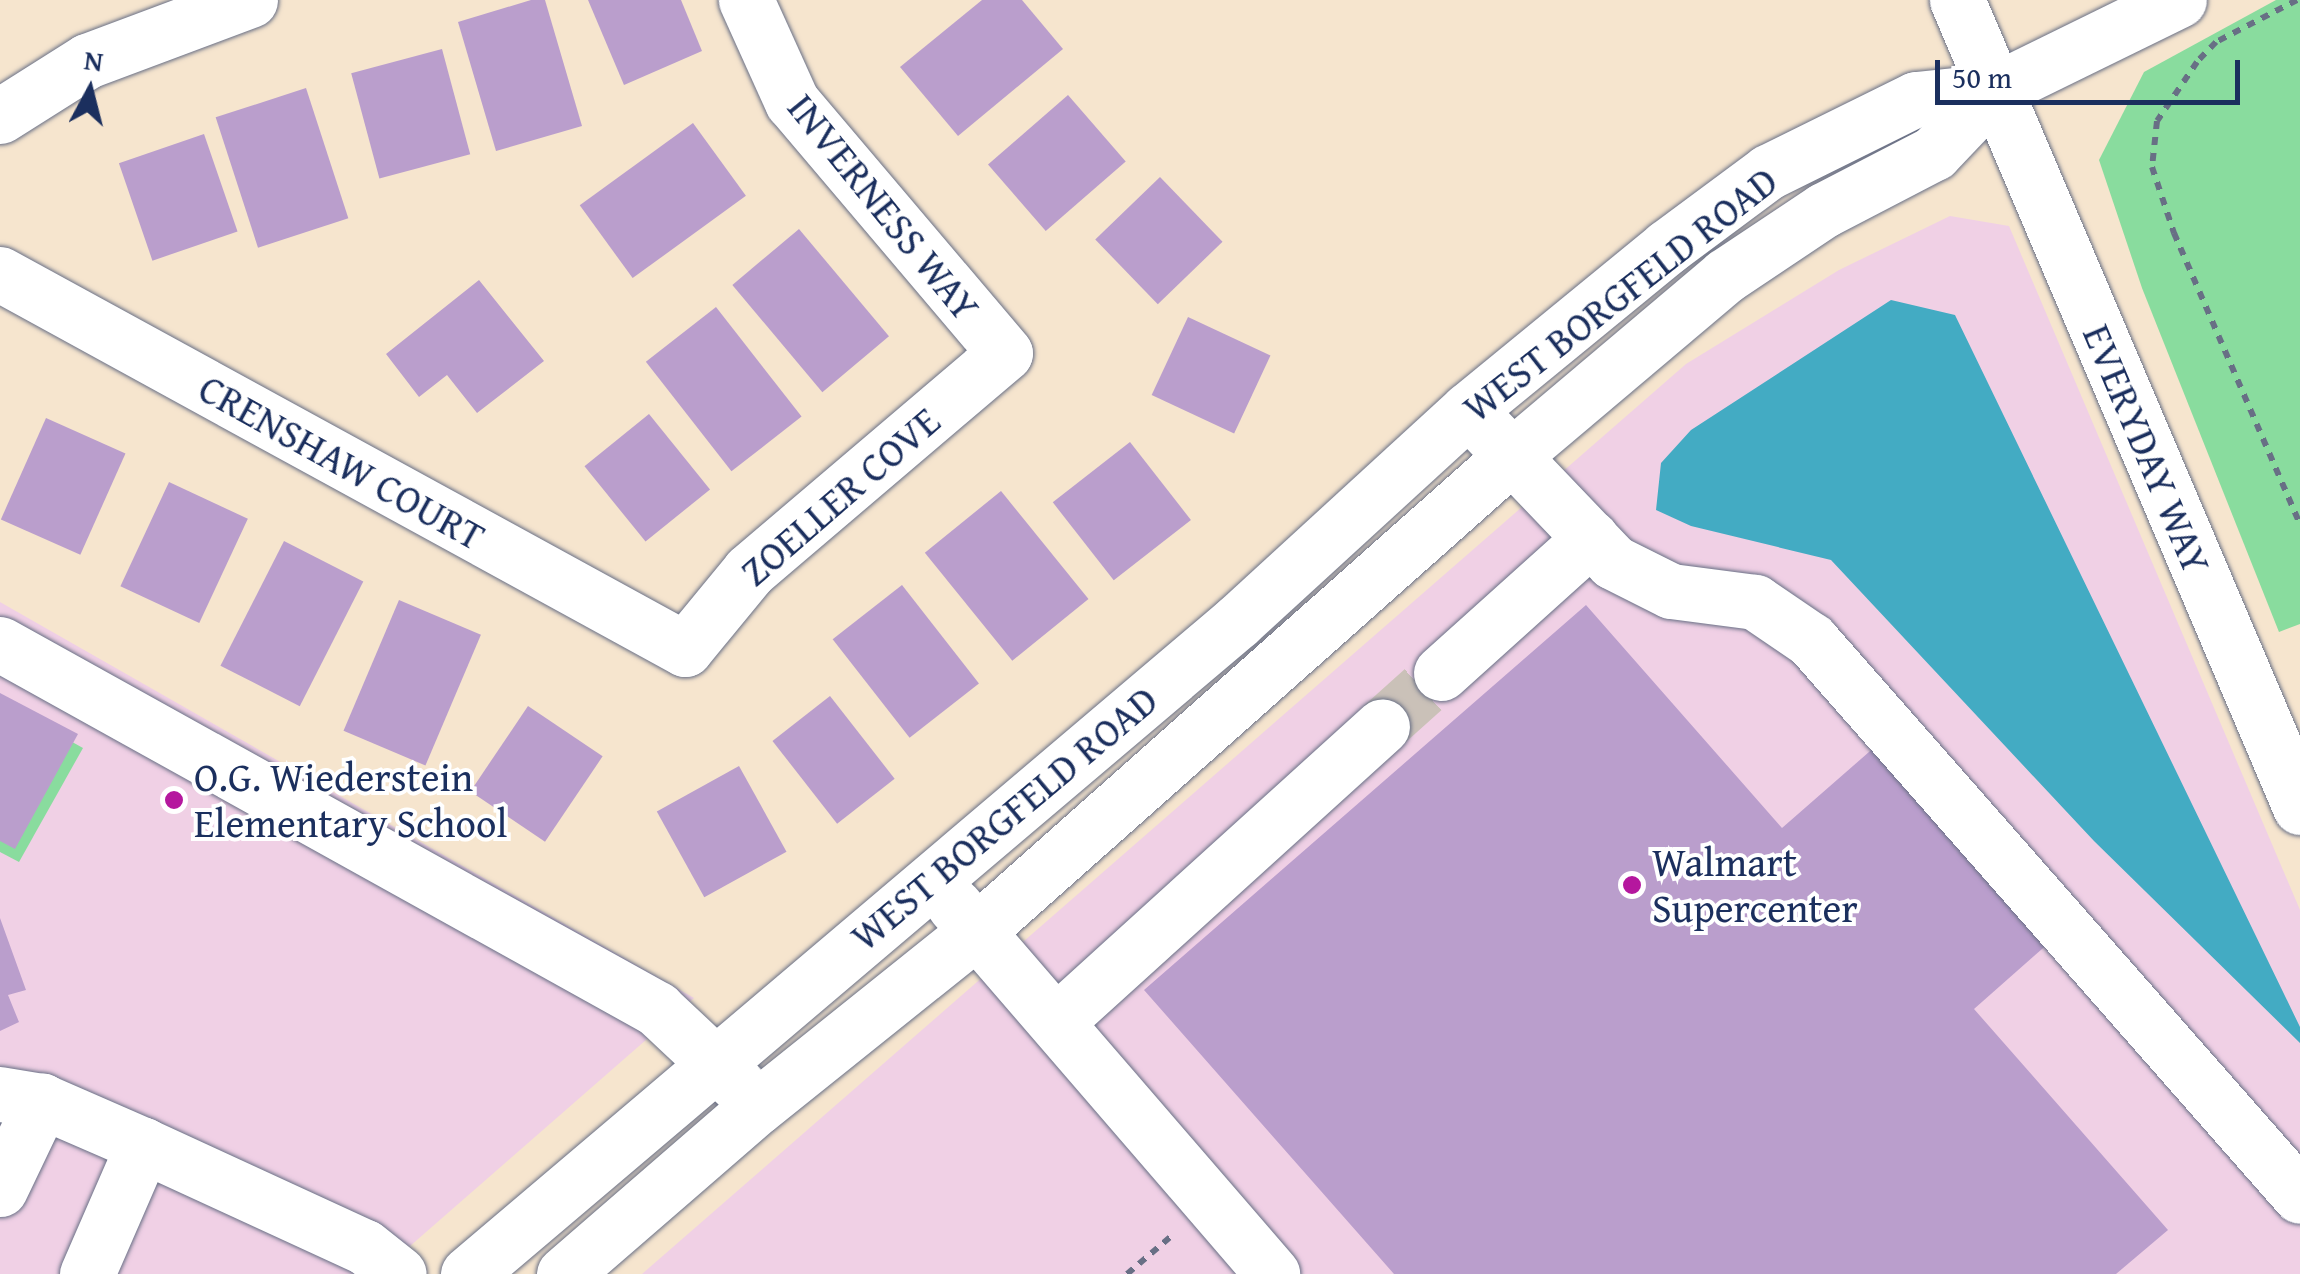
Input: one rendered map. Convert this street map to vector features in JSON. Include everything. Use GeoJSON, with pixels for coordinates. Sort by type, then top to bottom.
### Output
{"type":"FeatureCollection","features":[{"type":"Feature","properties":{"kind":"street"},"geometry":{"type":"LineString","coordinates":[[0,116],[87,61],[250,0]]}},
{"type":"Feature","properties":{"kind":"street","name":"INVERNESS WAY"},"geometry":{"type":"LineString","coordinates":[[746,0],[792,102],[1005,354]]}},
{"type":"Feature","properties":{"kind":"street","name":"EVERYDAY WAY"},"geometry":{"type":"LineString","coordinates":[[1957,0],[1993,91],[2278,693],[2300,808]]}},
{"type":"Feature","properties":{"kind":"street"},"geometry":{"type":"LineString","coordinates":[[1993,91],[2178,0]]}},
{"type":"Feature","properties":{"kind":"street","name":"WEST BORGFELD ROAD"},"geometry":{"type":"LineString","coordinates":[[468,1274],[715,1060],[1238,621],[1468,410],[1768,172],[1916,100],[1993,91]]}},
{"type":"Feature","properties":{"kind":"street","name":"WEST BORGFELD ROAD"},"geometry":{"type":"LineString","coordinates":[[564,1274],[757,1107],[977,931],[1512,456],[1725,276],[1824,210],[1934,154],[1993,91]]}},
{"type":"Feature","properties":{"kind":"street","name":"CRENSHAW COURT"},"geometry":{"type":"LineString","coordinates":[[0,274],[685,649]]}},
{"type":"Feature","properties":{"kind":"street","name":"ZOELLER COVE"},"geometry":{"type":"LineString","coordinates":[[685,649],[748,571],[1005,354]]}},
{"type":"Feature","properties":{"kind":"street"},"geometry":{"type":"LineString","coordinates":[[1468,410],[1612,562],[1672,591],[1755,602],[1811,640],[2300,1196]]}},
{"type":"Feature","properties":{"kind":"street"},"geometry":{"type":"LineString","coordinates":[[1441,673],[1591,538]]}},
{"type":"Feature","properties":{"kind":"street"},"geometry":{"type":"LineString","coordinates":[[0,644],[657,1010],[715,1060],[757,1107]]}},
{"type":"Feature","properties":{"kind":"street"},"geometry":{"type":"LineString","coordinates":[[1056,1022],[1382,726]]}},
{"type":"Feature","properties":{"kind":"street"},"geometry":{"type":"LineString","coordinates":[[931,880],[1272,1274]]}},
{"type":"Feature","properties":{"kind":"street"},"geometry":{"type":"LineString","coordinates":[[0,1189],[21,1098],[143,1145],[366,1247],[399,1274]]}},
{"type":"Feature","properties":{"kind":"street"},"geometry":{"type":"LineString","coordinates":[[87,1274],[143,1145]]}},
{"type":"Feature","properties":{"kind":"path"},"geometry":{"type":"LineString","coordinates":[[2298,0],[2216,42],[2197,62],[2157,121],[2152,167],[2174,233],[2300,524]]}},
{"type":"Feature","properties":{"kind":"shaded area"},"geometry":{"type":"Polygon","coordinates":[[[1950,216],[2009,226],[2300,910],[2300,1274],[642,1274],[1686,364],[1839,270],[1950,216]]]}},
{"type":"Feature","properties":{"kind":"shaded area","name":"O.G. Wiederstein Elementary School"},"geometry":{"type":"Polygon","coordinates":[[[0,602],[694,998],[378,1274],[0,1274],[0,602]]]}},
{"type":"Feature","properties":{"kind":"green space"},"geometry":{"type":"Polygon","coordinates":[[[2276,0],[2300,0],[2300,624],[2279,632],[2142,288],[2099,160],[2144,72],[2276,0]]]}},
{"type":"Feature","properties":{"kind":"green space","name":"O.G. Wiederstein Elementary School"},"geometry":{"type":"Polygon","coordinates":[[[0,702],[83,748],[19,862],[0,852],[0,702]]]}},
{"type":"Feature","properties":{"kind":"water"},"geometry":{"type":"Polygon","coordinates":[[[1891,300],[1955,315],[2300,1027],[2300,1043],[2094,841],[1831,560],[1691,526],[1656,510],[1661,463],[1691,430],[1891,300]]]}},
{"type":"Feature","properties":{"kind":"building"},"geometry":{"type":"Polygon","coordinates":[[[531,0],[545,0],[582,126],[496,151],[458,22],[531,0]]]}},
{"type":"Feature","properties":{"kind":"building"},"geometry":{"type":"Polygon","coordinates":[[[588,0],[681,0],[702,51],[624,85],[588,0]]]}},
{"type":"Feature","properties":{"kind":"building"},"geometry":{"type":"Polygon","coordinates":[[[982,0],[1022,0],[1063,49],[958,136],[900,67],[982,0]]]}},
{"type":"Feature","properties":{"kind":"building"},"geometry":{"type":"Polygon","coordinates":[[[442,49],[470,154],[379,179],[351,73],[442,49]]]}},
{"type":"Feature","properties":{"kind":"building"},"geometry":{"type":"Polygon","coordinates":[[[306,88],[348,218],[258,248],[216,117],[306,88]]]}},
{"type":"Feature","properties":{"kind":"building"},"geometry":{"type":"Polygon","coordinates":[[[1068,95],[1126,161],[1046,231],[988,165],[1068,95]]]}},
{"type":"Feature","properties":{"kind":"building"},"geometry":{"type":"Polygon","coordinates":[[[693,123],[746,196],[633,278],[580,205],[693,123]]]}},
{"type":"Feature","properties":{"kind":"building"},"geometry":{"type":"Polygon","coordinates":[[[204,134],[238,231],[152,261],[119,163],[204,134]]]}},
{"type":"Feature","properties":{"kind":"building"},"geometry":{"type":"Polygon","coordinates":[[[1160,177],[1223,242],[1158,304],[1095,240],[1160,177]]]}},
{"type":"Feature","properties":{"kind":"building"},"geometry":{"type":"Polygon","coordinates":[[[799,229],[889,336],[822,392],[732,285],[799,229]]]}},
{"type":"Feature","properties":{"kind":"building"},"geometry":{"type":"Polygon","coordinates":[[[479,280],[544,361],[477,413],[447,375],[419,397],[386,354],[479,280]]]}},
{"type":"Feature","properties":{"kind":"building"},"geometry":{"type":"Polygon","coordinates":[[[716,307],[802,417],[731,471],[646,362],[716,307]]]}},
{"type":"Feature","properties":{"kind":"building"},"geometry":{"type":"Polygon","coordinates":[[[1188,317],[1270,355],[1234,433],[1152,395],[1188,317]]]}},
{"type":"Feature","properties":{"kind":"building"},"geometry":{"type":"Polygon","coordinates":[[[649,414],[710,489],[646,542],[584,466],[649,414]]]}},
{"type":"Feature","properties":{"kind":"building"},"geometry":{"type":"Polygon","coordinates":[[[46,418],[125,453],[80,555],[1,519],[46,418]]]}},
{"type":"Feature","properties":{"kind":"building"},"geometry":{"type":"Polygon","coordinates":[[[1130,442],[1191,520],[1114,580],[1053,502],[1130,442]]]}},
{"type":"Feature","properties":{"kind":"building"},"geometry":{"type":"Polygon","coordinates":[[[169,482],[248,519],[199,623],[120,586],[169,482]]]}},
{"type":"Feature","properties":{"kind":"building"},"geometry":{"type":"Polygon","coordinates":[[[1001,491],[1088,599],[1012,661],[925,553],[1001,491]]]}},
{"type":"Feature","properties":{"kind":"building"},"geometry":{"type":"Polygon","coordinates":[[[284,541],[363,581],[300,706],[220,666],[284,541]]]}},
{"type":"Feature","properties":{"kind":"building"},"geometry":{"type":"Polygon","coordinates":[[[902,585],[979,684],[910,738],[833,639],[902,585]]]}},
{"type":"Feature","properties":{"kind":"building"},"geometry":{"type":"Polygon","coordinates":[[[399,600],[481,635],[425,765],[344,731],[399,600]]]}},
{"type":"Feature","properties":{"kind":"building","name":"Walmart Supercenter"},"geometry":{"type":"Polygon","coordinates":[[[1586,605],[1782,828],[1877,745],[2050,942],[1974,1009],[2168,1230],[2116,1274],[1394,1274],[1144,990],[1586,605]]]}},
{"type":"Feature","properties":{"kind":"building","name":"O.G. Wiederstein Elementary School"},"geometry":{"type":"Polygon","coordinates":[[[0,693],[78,734],[15,849],[0,841],[0,693]]]}},
{"type":"Feature","properties":{"kind":"building"},"geometry":{"type":"Polygon","coordinates":[[[830,696],[895,779],[837,824],[772,741],[830,696]]]}},
{"type":"Feature","properties":{"kind":"building"},"geometry":{"type":"Polygon","coordinates":[[[528,706],[603,756],[545,842],[470,791],[528,706]]]}},
{"type":"Feature","properties":{"kind":"building"},"geometry":{"type":"Polygon","coordinates":[[[739,766],[787,852],[704,897],[657,812],[739,766]]]}},
{"type":"Feature","properties":{"kind":"building"},"geometry":{"type":"Polygon","coordinates":[[[0,918],[26,990],[8,995],[19,1022],[0,1031],[0,918]]]}},
{"type":"Feature","properties":{"kind":"tunnel"},"geometry":{"type":"LineString","coordinates":[[1382,726],[1441,673]]}},
{"type":"Feature","properties":{"kind":"place","name":"O.G. Wiederstein Elementary School"},"geometry":{"type":"Point","coordinates":[174,800]}},
{"type":"Feature","properties":{"kind":"place","name":"Walmart Supercenter"},"geometry":{"type":"Point","coordinates":[1632,885]}}]}
